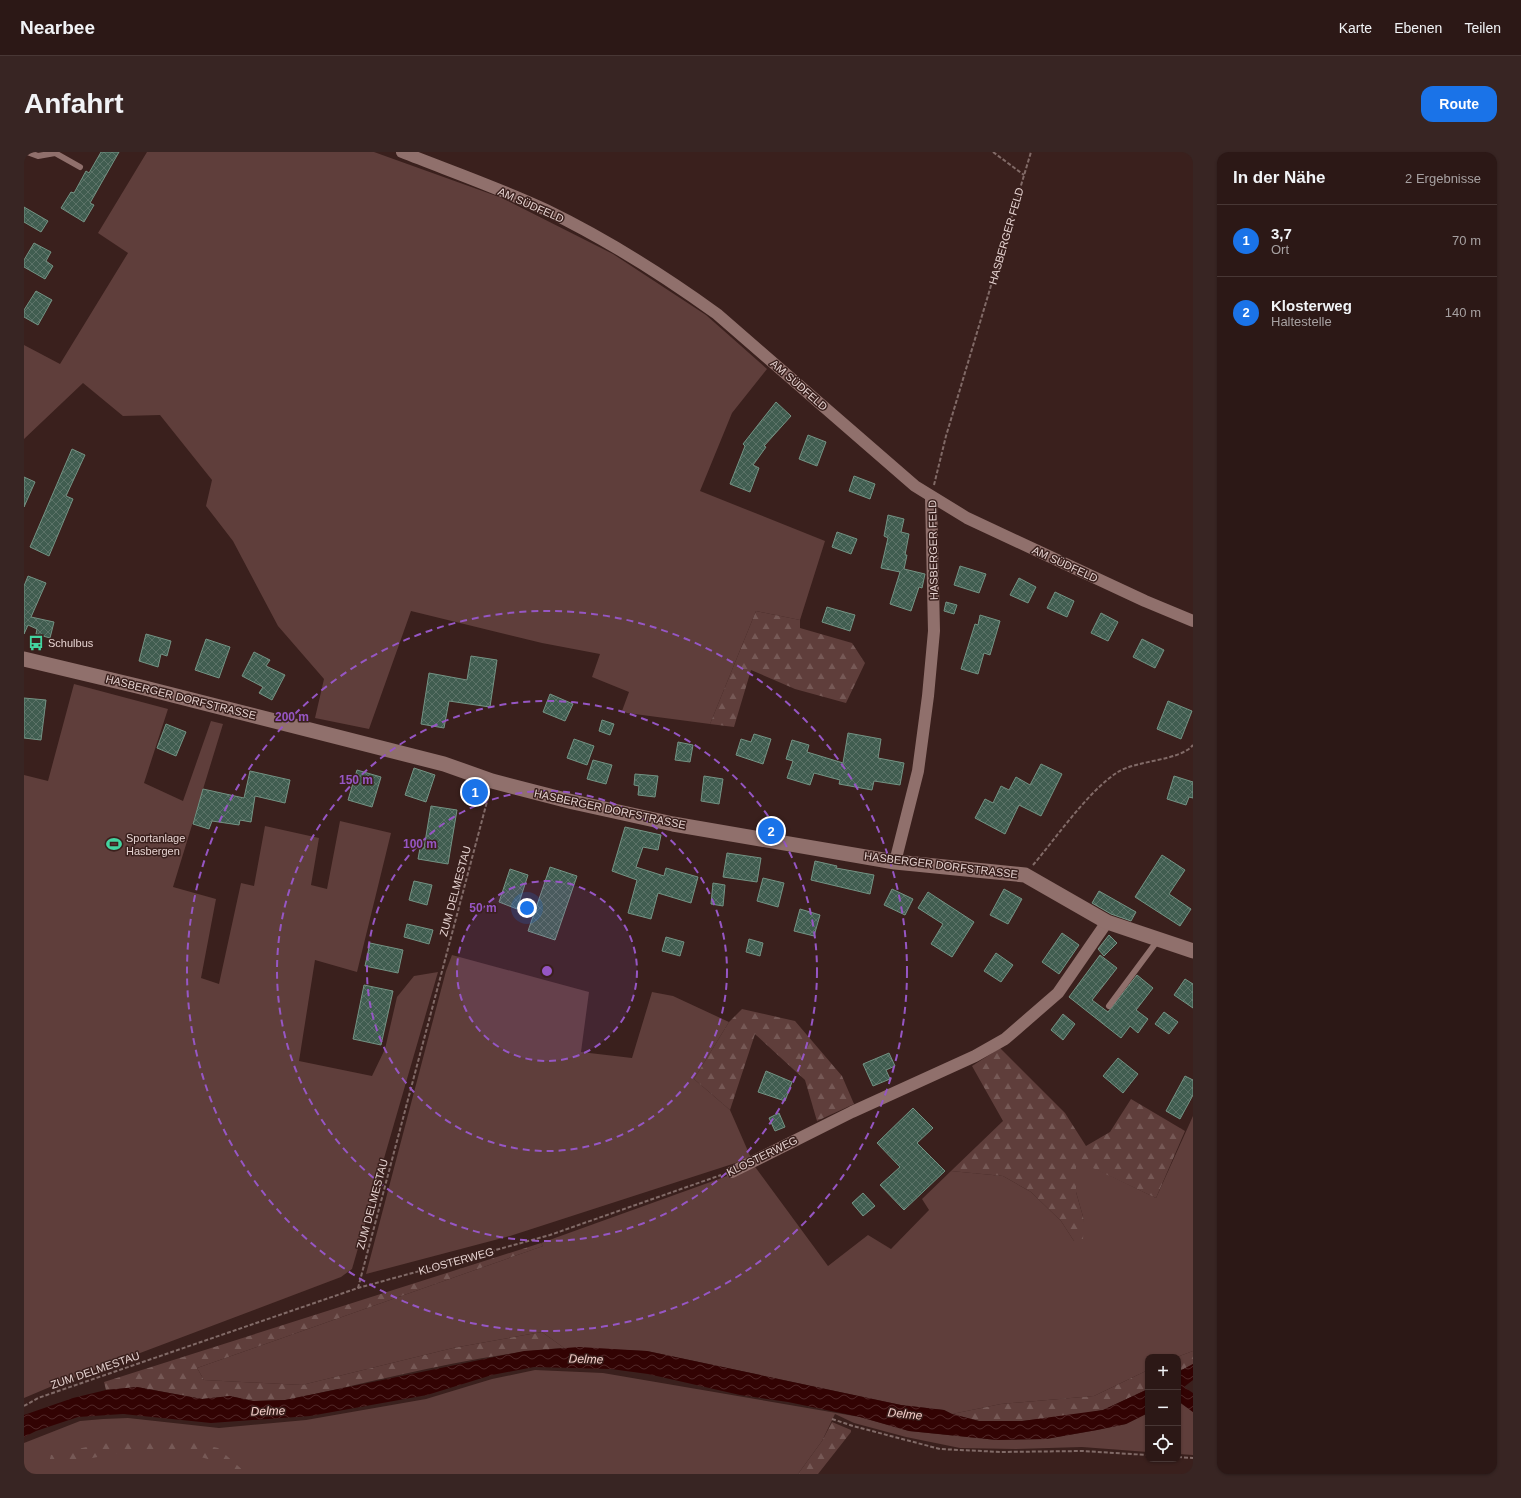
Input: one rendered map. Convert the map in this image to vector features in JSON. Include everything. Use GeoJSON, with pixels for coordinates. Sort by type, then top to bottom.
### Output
{"type":"FeatureCollection","features":[{"type":"Feature","properties":{"kind":"street","name":"AM SÜDFELD"},"geometry":{"type":"LineString","coordinates":[[402,152],[546,210],[584,229],[689,294],[717,314],[915,486],[931,497],[967,518],[1145,601],[1193,621]]}},
{"type":"Feature","properties":{"kind":"street","name":"HASBERGER FELD"},"geometry":{"type":"LineString","coordinates":[[895,862],[918,771],[928,696],[934,631],[931,497]]}},
{"type":"Feature","properties":{"kind":"street","name":"HASBERGER DORFSTRASSE"},"geometry":{"type":"LineString","coordinates":[[24,659],[444,764],[492,781],[573,802],[672,824],[895,862],[1025,875],[1107,922],[1193,951]]}},
{"type":"Feature","properties":{"kind":"street","name":"KLOSTERWEG"},"geometry":{"type":"LineString","coordinates":[[732,1172],[852,1112],[975,1056],[1005,1039],[1058,993],[1107,922]]}},
{"type":"Feature","properties":{"kind":"lane"},"geometry":{"type":"LineString","coordinates":[[27,152],[38,156],[55,153],[80,167]]}},
{"type":"Feature","properties":{"kind":"lane"},"geometry":{"type":"LineString","coordinates":[[1109,1006],[1158,940]]}},
{"type":"Feature","properties":{"kind":"path"},"geometry":{"type":"LineString","coordinates":[[993,152],[1024,174]]}},
{"type":"Feature","properties":{"kind":"path","name":"HASBERGER FELD"},"geometry":{"type":"LineString","coordinates":[[931,497],[946,436],[1031,152]]}},
{"type":"Feature","properties":{"kind":"path"},"geometry":{"type":"LineString","coordinates":[[1025,875],[1098,787],[1119,772],[1135,765],[1177,754],[1193,745]]}},
{"type":"Feature","properties":{"kind":"path","name":"ZUM DELMESTAU"},"geometry":{"type":"LineString","coordinates":[[24,1406],[53,1393],[358,1288],[492,781]]}},
{"type":"Feature","properties":{"kind":"path","name":"KLOSTERWEG"},"geometry":{"type":"LineString","coordinates":[[358,1288],[550,1235],[732,1172]]}},
{"type":"Feature","properties":{"kind":"path"},"geometry":{"type":"LineString","coordinates":[[832,1419],[853,1426],[940,1448],[994,1452],[1082,1451],[1145,1455]]}},
{"type":"Feature","properties":{"kind":"path"},"geometry":{"type":"LineString","coordinates":[[1181,1457],[1193,1458]]}},
{"type":"Feature","properties":{"kind":"green space"},"geometry":{"type":"Polygon","coordinates":[[[147,152],[374,152],[502,198],[613,254],[706,315],[767,369],[732,413],[700,491],[825,541],[800,620],[756,611],[710,724],[627,713],[622,711],[629,692],[592,677],[600,654],[542,643],[411,611],[369,729],[315,718],[324,679],[278,626],[233,541],[206,506],[212,480],[160,415],[123,416],[83,383],[24,439],[24,345],[60,364],[128,253],[98,233],[147,152]]]}},
{"type":"Feature","properties":{"kind":"green space"},"geometry":{"type":"Polygon","coordinates":[[[756,611],[800,620],[800,628],[852,643],[865,663],[846,703],[795,689],[751,670],[734,727],[710,724],[756,611]]]}},
{"type":"Feature","properties":{"kind":"green space"},"geometry":{"type":"Polygon","coordinates":[[[74,684],[168,709],[144,783],[183,801],[211,721],[223,724],[173,887],[216,899],[201,978],[219,984],[241,883],[254,886],[265,826],[319,838],[311,885],[327,889],[340,821],[391,833],[357,972],[315,960],[299,1061],[372,1076],[385,1049],[397,997],[414,976],[438,972],[352,1269],[341,1277],[24,1398],[24,775],[48,781],[74,684]]]}},
{"type":"Feature","properties":{"kind":"green space"},"geometry":{"type":"Polygon","coordinates":[[[452,955],[589,992],[581,1052],[632,1058],[652,992],[673,996],[729,1022],[694,1079],[730,1110],[751,1158],[510,1236],[366,1274],[446,971],[452,955]]]}},
{"type":"Feature","properties":{"kind":"green space"},"geometry":{"type":"Polygon","coordinates":[[[742,1009],[795,1021],[842,1076],[854,1104],[817,1121],[805,1080],[755,1034],[730,1110],[694,1079],[729,1022],[742,1009]]]}},
{"type":"Feature","properties":{"kind":"green space"},"geometry":{"type":"Polygon","coordinates":[[[1000,1048],[1065,1113],[1086,1146],[1110,1132],[1131,1099],[1185,1131],[1156,1198],[1076,1160],[1076,1192],[1084,1220],[1083,1239],[1074,1241],[1061,1221],[1031,1192],[1003,1176],[951,1171],[1003,1121],[972,1066],[1000,1048]]]}},
{"type":"Feature","properties":{"kind":"green space"},"geometry":{"type":"Polygon","coordinates":[[[1193,1116],[1193,1351],[1181,1356],[1181,1354],[1145,1354],[1145,1371],[1094,1396],[1001,1404],[952,1414],[944,1410],[901,1405],[647,1351],[564,1348],[542,1332],[453,1348],[302,1385],[204,1380],[197,1368],[543,1246],[541,1243],[741,1171],[753,1164],[828,1266],[868,1235],[891,1249],[929,1210],[922,1199],[951,1171],[1003,1176],[1031,1192],[1061,1221],[1074,1241],[1084,1220],[1076,1192],[1076,1159],[1156,1198],[1193,1116]]]}},
{"type":"Feature","properties":{"kind":"green space"},"geometry":{"type":"Polygon","coordinates":[[[541,1243],[543,1246],[197,1368],[204,1380],[302,1385],[453,1348],[542,1332],[564,1348],[529,1351],[459,1362],[285,1400],[253,1401],[230,1396],[202,1399],[137,1387],[106,1390],[104,1382],[541,1243]]]}},
{"type":"Feature","properties":{"kind":"green space"},"geometry":{"type":"Polygon","coordinates":[[[1193,1351],[1193,1364],[1181,1370],[1181,1356],[1193,1351]]]}},
{"type":"Feature","properties":{"kind":"green space"},"geometry":{"type":"Polygon","coordinates":[[[535,1370],[603,1373],[860,1417],[909,1431],[997,1440],[1046,1439],[1126,1424],[1145,1414],[1145,1452],[1082,1447],[1015,1449],[960,1448],[906,1437],[854,1423],[835,1414],[822,1441],[798,1474],[24,1474],[24,1443],[80,1421],[128,1418],[219,1428],[306,1420],[426,1399],[492,1379],[535,1370]]]}},
{"type":"Feature","properties":{"kind":"green space"},"geometry":{"type":"Polygon","coordinates":[[[1145,1371],[1145,1390],[1103,1410],[1022,1421],[979,1421],[952,1414],[1001,1404],[1094,1396],[1145,1371]]]}},
{"type":"Feature","properties":{"kind":"green space"},"geometry":{"type":"Polygon","coordinates":[[[1181,1403],[1193,1412],[1193,1455],[1181,1454],[1181,1403]]]}},
{"type":"Feature","properties":{"kind":"green space"},"geometry":{"type":"Polygon","coordinates":[[[832,1422],[851,1430],[851,1432],[818,1474],[798,1474],[822,1441],[832,1422]]]}},
{"type":"Feature","properties":{"kind":"green space"},"geometry":{"type":"Polygon","coordinates":[[[147,1439],[189,1441],[218,1448],[247,1474],[241,1474],[215,1461],[179,1451],[133,1450],[67,1463],[49,1462],[51,1455],[100,1444],[147,1439]]]}},
{"type":"Feature","properties":{"kind":"water","name":"Delme"},"geometry":{"type":"Polygon","coordinates":[[[579,1347],[647,1351],[901,1405],[944,1410],[952,1414],[979,1421],[1022,1421],[1103,1410],[1145,1390],[1145,1414],[1126,1424],[1046,1439],[997,1440],[909,1431],[860,1417],[788,1402],[740,1395],[648,1374],[611,1369],[534,1367],[492,1375],[427,1395],[310,1416],[211,1423],[123,1414],[78,1417],[36,1431],[24,1437],[24,1415],[73,1398],[106,1390],[137,1387],[202,1399],[230,1396],[253,1401],[285,1400],[524,1351],[579,1347]]]}},
{"type":"Feature","properties":{"kind":"water"},"geometry":{"type":"Polygon","coordinates":[[[1193,1364],[1193,1380],[1184,1387],[1193,1393],[1193,1412],[1181,1403],[1181,1370],[1193,1364]]]}},
{"type":"Feature","properties":{"kind":"building"},"geometry":{"type":"Polygon","coordinates":[[[101,152],[119,152],[90,203],[94,205],[84,222],[61,208],[71,192],[74,193],[86,171],[89,173],[101,152]]]}},
{"type":"Feature","properties":{"kind":"building"},"geometry":{"type":"Polygon","coordinates":[[[24,207],[48,221],[41,232],[24,222],[24,207]]]}},
{"type":"Feature","properties":{"kind":"building"},"geometry":{"type":"Polygon","coordinates":[[[34,243],[51,252],[46,261],[53,266],[45,279],[24,267],[24,260],[34,243]]]}},
{"type":"Feature","properties":{"kind":"building"},"geometry":{"type":"Polygon","coordinates":[[[36,291],[52,300],[38,325],[24,317],[24,310],[36,291]]]}},
{"type":"Feature","properties":{"kind":"building"},"geometry":{"type":"Polygon","coordinates":[[[776,402],[791,416],[764,446],[766,447],[753,465],[759,468],[750,492],[730,484],[745,446],[743,444],[776,402]]]}},
{"type":"Feature","properties":{"kind":"building"},"geometry":{"type":"Polygon","coordinates":[[[808,435],[826,442],[817,466],[799,459],[808,435]]]}},
{"type":"Feature","properties":{"kind":"building"},"geometry":{"type":"Polygon","coordinates":[[[72,449],[85,455],[66,496],[73,499],[49,556],[30,547],[72,449]]]}},
{"type":"Feature","properties":{"kind":"building"},"geometry":{"type":"Polygon","coordinates":[[[854,476],[875,484],[870,499],[849,491],[854,476]]]}},
{"type":"Feature","properties":{"kind":"building"},"geometry":{"type":"Polygon","coordinates":[[[24,477],[35,482],[24,507],[24,477]]]}},
{"type":"Feature","properties":{"kind":"building"},"geometry":{"type":"Polygon","coordinates":[[[888,515],[904,519],[901,532],[909,534],[904,569],[925,574],[922,588],[919,587],[911,611],[890,604],[900,572],[881,568],[888,538],[884,536],[888,515]]]}},
{"type":"Feature","properties":{"kind":"building"},"geometry":{"type":"Polygon","coordinates":[[[837,532],[857,539],[851,554],[832,547],[837,532]]]}},
{"type":"Feature","properties":{"kind":"building"},"geometry":{"type":"Polygon","coordinates":[[[960,566],[986,574],[979,593],[954,585],[960,566]]]}},
{"type":"Feature","properties":{"kind":"building"},"geometry":{"type":"Polygon","coordinates":[[[28,576],[46,583],[31,617],[54,622],[50,638],[36,634],[37,629],[28,625],[24,634],[24,586],[28,576]]]}},
{"type":"Feature","properties":{"kind":"building"},"geometry":{"type":"Polygon","coordinates":[[[1019,578],[1036,587],[1028,603],[1010,595],[1019,578]]]}},
{"type":"Feature","properties":{"kind":"building"},"geometry":{"type":"Polygon","coordinates":[[[1055,592],[1074,601],[1067,617],[1047,608],[1055,592]]]}},
{"type":"Feature","properties":{"kind":"building"},"geometry":{"type":"Polygon","coordinates":[[[946,602],[957,605],[954,614],[944,611],[946,602]]]}},
{"type":"Feature","properties":{"kind":"building"},"geometry":{"type":"Polygon","coordinates":[[[827,607],[855,615],[850,631],[822,622],[827,607]]]}},
{"type":"Feature","properties":{"kind":"building"},"geometry":{"type":"Polygon","coordinates":[[[1101,613],[1118,622],[1108,641],[1091,633],[1101,613]]]}},
{"type":"Feature","properties":{"kind":"building"},"geometry":{"type":"Polygon","coordinates":[[[980,615],[1000,621],[990,655],[984,653],[978,674],[961,669],[975,624],[978,625],[980,615]]]}},
{"type":"Feature","properties":{"kind":"building"},"geometry":{"type":"Polygon","coordinates":[[[146,634],[171,641],[167,656],[161,654],[158,667],[139,661],[146,634]]]}},
{"type":"Feature","properties":{"kind":"building"},"geometry":{"type":"Polygon","coordinates":[[[206,639],[230,647],[219,678],[195,670],[206,639]]]}},
{"type":"Feature","properties":{"kind":"building"},"geometry":{"type":"Polygon","coordinates":[[[1142,639],[1164,650],[1155,668],[1133,657],[1142,639]]]}},
{"type":"Feature","properties":{"kind":"building"},"geometry":{"type":"Polygon","coordinates":[[[254,652],[270,660],[266,666],[285,675],[272,700],[259,693],[263,687],[242,676],[254,652]]]}},
{"type":"Feature","properties":{"kind":"building"},"geometry":{"type":"Polygon","coordinates":[[[471,656],[497,660],[490,707],[449,701],[444,728],[421,724],[429,673],[467,680],[471,656]]]}},
{"type":"Feature","properties":{"kind":"building"},"geometry":{"type":"Polygon","coordinates":[[[550,694],[573,704],[565,721],[543,712],[550,694]]]}},
{"type":"Feature","properties":{"kind":"building"},"geometry":{"type":"Polygon","coordinates":[[[24,698],[46,700],[41,740],[24,738],[24,698]]]}},
{"type":"Feature","properties":{"kind":"building"},"geometry":{"type":"Polygon","coordinates":[[[1168,701],[1192,711],[1181,739],[1157,729],[1168,701]]]}},
{"type":"Feature","properties":{"kind":"building"},"geometry":{"type":"Polygon","coordinates":[[[602,720],[614,724],[610,735],[599,731],[602,720]]]}},
{"type":"Feature","properties":{"kind":"building"},"geometry":{"type":"Polygon","coordinates":[[[166,724],[186,732],[176,756],[157,748],[166,724]]]}},
{"type":"Feature","properties":{"kind":"building"},"geometry":{"type":"Polygon","coordinates":[[[848,733],[881,739],[878,758],[904,763],[900,785],[874,781],[872,790],[839,784],[840,780],[814,773],[810,785],[787,778],[793,761],[786,759],[792,740],[809,745],[807,752],[843,763],[848,733]]]}},
{"type":"Feature","properties":{"kind":"building"},"geometry":{"type":"Polygon","coordinates":[[[754,734],[771,739],[763,764],[736,755],[741,739],[751,742],[754,734]]]}},
{"type":"Feature","properties":{"kind":"building"},"geometry":{"type":"Polygon","coordinates":[[[574,739],[594,746],[587,765],[567,758],[574,739]]]}},
{"type":"Feature","properties":{"kind":"building"},"geometry":{"type":"Polygon","coordinates":[[[678,742],[693,745],[690,762],[675,760],[678,742]]]}},
{"type":"Feature","properties":{"kind":"building"},"geometry":{"type":"Polygon","coordinates":[[[593,760],[612,765],[606,784],[587,779],[593,760]]]}},
{"type":"Feature","properties":{"kind":"building"},"geometry":{"type":"Polygon","coordinates":[[[1041,764],[1062,774],[1041,816],[1019,805],[1005,834],[975,818],[985,799],[993,803],[1001,786],[1009,790],[1016,777],[1030,785],[1041,764]]]}},
{"type":"Feature","properties":{"kind":"building"},"geometry":{"type":"Polygon","coordinates":[[[414,768],[435,775],[426,802],[405,795],[414,768]]]}},
{"type":"Feature","properties":{"kind":"building"},"geometry":{"type":"Polygon","coordinates":[[[357,770],[381,777],[372,807],[348,800],[357,770]]]}},
{"type":"Feature","properties":{"kind":"building"},"geometry":{"type":"Polygon","coordinates":[[[250,771],[290,780],[285,803],[255,796],[251,822],[240,820],[239,825],[212,821],[209,829],[193,824],[203,789],[244,798],[250,771]]]}},
{"type":"Feature","properties":{"kind":"building"},"geometry":{"type":"Polygon","coordinates":[[[635,774],[658,776],[655,797],[638,795],[639,786],[634,785],[635,774]]]}},
{"type":"Feature","properties":{"kind":"building"},"geometry":{"type":"Polygon","coordinates":[[[704,776],[723,779],[719,804],[701,801],[704,776]]]}},
{"type":"Feature","properties":{"kind":"building"},"geometry":{"type":"Polygon","coordinates":[[[1174,776],[1193,782],[1193,798],[1189,797],[1186,805],[1167,799],[1174,776]]]}},
{"type":"Feature","properties":{"kind":"building"},"geometry":{"type":"Polygon","coordinates":[[[431,806],[457,810],[448,864],[418,859],[420,848],[424,848],[431,806]]]}},
{"type":"Feature","properties":{"kind":"building"},"geometry":{"type":"Polygon","coordinates":[[[625,827],[661,835],[658,850],[643,847],[636,867],[664,876],[666,868],[698,877],[691,903],[658,893],[651,919],[628,913],[637,880],[612,871],[625,827]]]}},
{"type":"Feature","properties":{"kind":"building"},"geometry":{"type":"Polygon","coordinates":[[[727,853],[761,858],[757,882],[723,877],[727,853]]]}},
{"type":"Feature","properties":{"kind":"building"},"geometry":{"type":"Polygon","coordinates":[[[1162,855],[1185,870],[1169,894],[1191,909],[1180,926],[1135,897],[1162,855]]]}},
{"type":"Feature","properties":{"kind":"building"},"geometry":{"type":"Polygon","coordinates":[[[815,861],[837,866],[836,868],[874,875],[870,894],[811,880],[815,861]]]}},
{"type":"Feature","properties":{"kind":"building"},"geometry":{"type":"Polygon","coordinates":[[[550,867],[577,876],[555,940],[528,931],[550,867]]]}},
{"type":"Feature","properties":{"kind":"building"},"geometry":{"type":"Polygon","coordinates":[[[510,869],[528,875],[517,909],[499,902],[510,869]]]}},
{"type":"Feature","properties":{"kind":"building"},"geometry":{"type":"Polygon","coordinates":[[[763,878],[784,883],[778,907],[757,901],[763,878]]]}},
{"type":"Feature","properties":{"kind":"building"},"geometry":{"type":"Polygon","coordinates":[[[414,881],[432,885],[427,905],[409,900],[414,881]]]}},
{"type":"Feature","properties":{"kind":"building"},"geometry":{"type":"Polygon","coordinates":[[[713,883],[725,885],[723,906],[711,904],[713,883]]]}},
{"type":"Feature","properties":{"kind":"building"},"geometry":{"type":"Polygon","coordinates":[[[892,889],[913,899],[905,915],[884,905],[892,889]]]}},
{"type":"Feature","properties":{"kind":"building"},"geometry":{"type":"Polygon","coordinates":[[[1004,889],[1022,899],[1008,924],[990,915],[1004,889]]]}},
{"type":"Feature","properties":{"kind":"building"},"geometry":{"type":"Polygon","coordinates":[[[1099,891],[1136,912],[1131,921],[1111,914],[1092,903],[1099,891]]]}},
{"type":"Feature","properties":{"kind":"building"},"geometry":{"type":"Polygon","coordinates":[[[928,892],[974,922],[952,957],[931,944],[943,924],[918,908],[928,892]]]}},
{"type":"Feature","properties":{"kind":"building"},"geometry":{"type":"Polygon","coordinates":[[[800,909],[820,915],[814,936],[794,931],[800,909]]]}},
{"type":"Feature","properties":{"kind":"building"},"geometry":{"type":"Polygon","coordinates":[[[407,924],[433,930],[429,944],[404,937],[407,924]]]}},
{"type":"Feature","properties":{"kind":"building"},"geometry":{"type":"Polygon","coordinates":[[[1062,933],[1079,945],[1059,974],[1042,962],[1062,933]]]}},
{"type":"Feature","properties":{"kind":"building"},"geometry":{"type":"Polygon","coordinates":[[[1109,935],[1117,943],[1104,956],[1098,949],[1109,935]]]}},
{"type":"Feature","properties":{"kind":"building"},"geometry":{"type":"Polygon","coordinates":[[[666,937],[684,942],[680,956],[662,951],[666,937]]]}},
{"type":"Feature","properties":{"kind":"building"},"geometry":{"type":"Polygon","coordinates":[[[749,939],[763,943],[760,956],[746,952],[749,939]]]}},
{"type":"Feature","properties":{"kind":"building"},"geometry":{"type":"Polygon","coordinates":[[[370,943],[403,950],[398,973],[365,966],[370,943]]]}},
{"type":"Feature","properties":{"kind":"building"},"geometry":{"type":"Polygon","coordinates":[[[996,953],[1013,965],[1001,982],[984,971],[996,953]]]}},
{"type":"Feature","properties":{"kind":"building"},"geometry":{"type":"Polygon","coordinates":[[[1100,955],[1117,968],[1092,1000],[1108,1012],[1137,975],[1153,988],[1136,1010],[1148,1019],[1138,1033],[1130,1026],[1121,1038],[1069,997],[1100,955]]]}},
{"type":"Feature","properties":{"kind":"building"},"geometry":{"type":"Polygon","coordinates":[[[1185,979],[1193,984],[1193,1008],[1174,995],[1185,979]]]}},
{"type":"Feature","properties":{"kind":"building"},"geometry":{"type":"Polygon","coordinates":[[[364,985],[393,991],[381,1045],[353,1039],[364,985]]]}},
{"type":"Feature","properties":{"kind":"building"},"geometry":{"type":"Polygon","coordinates":[[[1164,1012],[1178,1022],[1169,1034],[1155,1024],[1164,1012]]]}},
{"type":"Feature","properties":{"kind":"building"},"geometry":{"type":"Polygon","coordinates":[[[1063,1014],[1075,1024],[1063,1040],[1051,1030],[1063,1014]]]}},
{"type":"Feature","properties":{"kind":"building"},"geometry":{"type":"Polygon","coordinates":[[[889,1053],[895,1066],[886,1070],[890,1079],[873,1086],[863,1064],[889,1053]]]}},
{"type":"Feature","properties":{"kind":"building"},"geometry":{"type":"Polygon","coordinates":[[[1118,1058],[1138,1074],[1123,1093],[1103,1076],[1118,1058]]]}},
{"type":"Feature","properties":{"kind":"building"},"geometry":{"type":"Polygon","coordinates":[[[766,1071],[792,1082],[785,1101],[758,1092],[766,1071]]]}},
{"type":"Feature","properties":{"kind":"building"},"geometry":{"type":"Polygon","coordinates":[[[1185,1076],[1193,1080],[1193,1095],[1180,1119],[1166,1111],[1185,1076]]]}},
{"type":"Feature","properties":{"kind":"building"},"geometry":{"type":"Polygon","coordinates":[[[913,1108],[933,1128],[917,1143],[945,1171],[904,1210],[880,1185],[900,1167],[877,1143],[913,1108]]]}},
{"type":"Feature","properties":{"kind":"building"},"geometry":{"type":"Polygon","coordinates":[[[779,1113],[785,1127],[775,1131],[769,1118],[779,1113]]]}},
{"type":"Feature","properties":{"kind":"building"},"geometry":{"type":"Polygon","coordinates":[[[863,1193],[875,1206],[863,1216],[852,1203],[863,1193]]]}},
{"type":"Feature","properties":{"kind":"place","name":"Schulbus"},"geometry":{"type":"Point","coordinates":[36,643]}},
{"type":"Feature","properties":{"kind":"place","name":"3,7"},"geometry":{"type":"Point","coordinates":[475,792]}},
{"type":"Feature","properties":{"kind":"place","name":"Klosterweg"},"geometry":{"type":"Point","coordinates":[771,831]}},
{"type":"Feature","properties":{"kind":"place","name":"Sportanlage Hasbergen"},"geometry":{"type":"Point","coordinates":[114,844]}}]}
